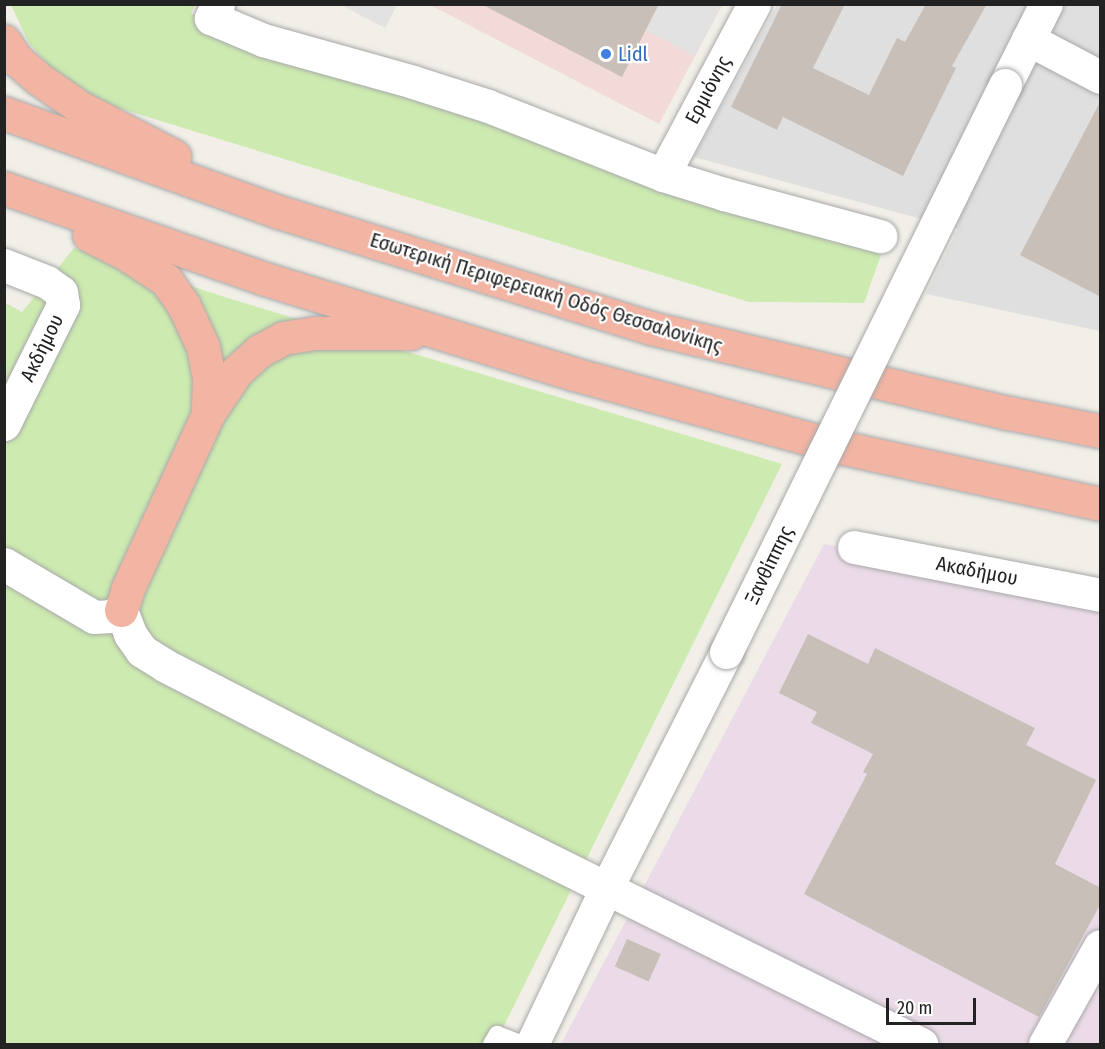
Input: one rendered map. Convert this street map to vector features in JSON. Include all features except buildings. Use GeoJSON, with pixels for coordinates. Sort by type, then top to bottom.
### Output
{"type":"FeatureCollection","features":[{"type":"Feature","properties":{"kind":"highway"},"geometry":{"type":"LineString","coordinates":[[4,41],[17,60],[39,80],[81,108],[279,212]]}},
{"type":"Feature","properties":{"kind":"highway","name":"Εσωτερική Περιφερειακή Οδός Θεσσαλονίκης"},"geometry":{"type":"LineString","coordinates":[[4,113],[279,212],[651,328],[1009,413],[1101,430]]}},
{"type":"Feature","properties":{"kind":"highway"},"geometry":{"type":"LineString","coordinates":[[5,188],[262,278],[458,336],[574,374],[839,447],[1101,504]]}},
{"type":"Feature","properties":{"kind":"highway"},"geometry":{"type":"LineString","coordinates":[[5,188],[126,254],[166,280],[184,306],[203,347],[209,378],[208,414]]}},
{"type":"Feature","properties":{"kind":"highway"},"geometry":{"type":"LineString","coordinates":[[121,610],[128,588],[208,414],[237,372],[259,351],[283,338],[315,333],[403,332],[458,336]]}},
{"type":"Feature","properties":{"kind":"street"},"geometry":{"type":"LineString","coordinates":[[218,4],[212,18],[263,40],[413,82],[488,106],[663,175],[880,236]]}},
{"type":"Feature","properties":{"kind":"street","name":"Ερμιόνης"},"geometry":{"type":"LineString","coordinates":[[663,175],[754,4]]}},
{"type":"Feature","properties":{"kind":"street","name":"Ξανθίππης"},"geometry":{"type":"LineString","coordinates":[[532,1044],[607,887],[726,652],[1046,4]]}},
{"type":"Feature","properties":{"kind":"street"},"geometry":{"type":"LineString","coordinates":[[1028,39],[1101,77]]}},
{"type":"Feature","properties":{"kind":"street","name":"Ακδήμου"},"geometry":{"type":"LineString","coordinates":[[4,265],[47,282],[61,292],[63,305],[4,424]]}},
{"type":"Feature","properties":{"kind":"street","name":"Ακαδήμου"},"geometry":{"type":"LineString","coordinates":[[854,547],[1101,596]]}},
{"type":"Feature","properties":{"kind":"street"},"geometry":{"type":"LineString","coordinates":[[4,564],[94,616],[111,616],[121,610],[130,634],[142,651],[166,666],[382,777],[921,1044]]}},
{"type":"Feature","properties":{"kind":"street"},"geometry":{"type":"LineString","coordinates":[[1045,1044],[1101,946]]}},
{"type":"Feature","properties":{"kind":"lane"},"geometry":{"type":"LineString","coordinates":[[491,1044],[497,1034],[523,1044]]}},
{"type":"Feature","properties":{"kind":"shaded area"},"geometry":{"type":"Polygon","coordinates":[[[341,5],[397,5],[385,28],[341,5]]]}},
{"type":"Feature","properties":{"kind":"shaded area"},"geometry":{"type":"Polygon","coordinates":[[[430,5],[722,5],[659,124],[430,5]]]}},
{"type":"Feature","properties":{"kind":"shaded area"},"geometry":{"type":"Polygon","coordinates":[[[659,5],[722,5],[695,56],[646,30],[659,5]]]}},
{"type":"Feature","properties":{"kind":"shaded area"},"geometry":{"type":"Polygon","coordinates":[[[777,5],[1100,5],[1100,331],[926,294],[958,229],[694,157],[777,5]]]}},
{"type":"Feature","properties":{"kind":"shaded area"},"geometry":{"type":"Polygon","coordinates":[[[824,544],[1100,599],[1100,1044],[561,1044],[824,544]]]}},
{"type":"Feature","properties":{"kind":"green space"},"geometry":{"type":"Polygon","coordinates":[[[11,5],[195,5],[191,13],[233,39],[882,252],[864,303],[749,302],[102,103],[53,71],[29,43],[11,5]]]}},
{"type":"Feature","properties":{"kind":"green space"},"geometry":{"type":"Polygon","coordinates":[[[74,248],[231,299],[782,464],[495,1044],[5,1044],[4,302],[22,312],[74,248]]]}},
{"type":"Feature","properties":{"kind":"place","name":"Lidl"},"geometry":{"type":"Point","coordinates":[606,54]}}]}
